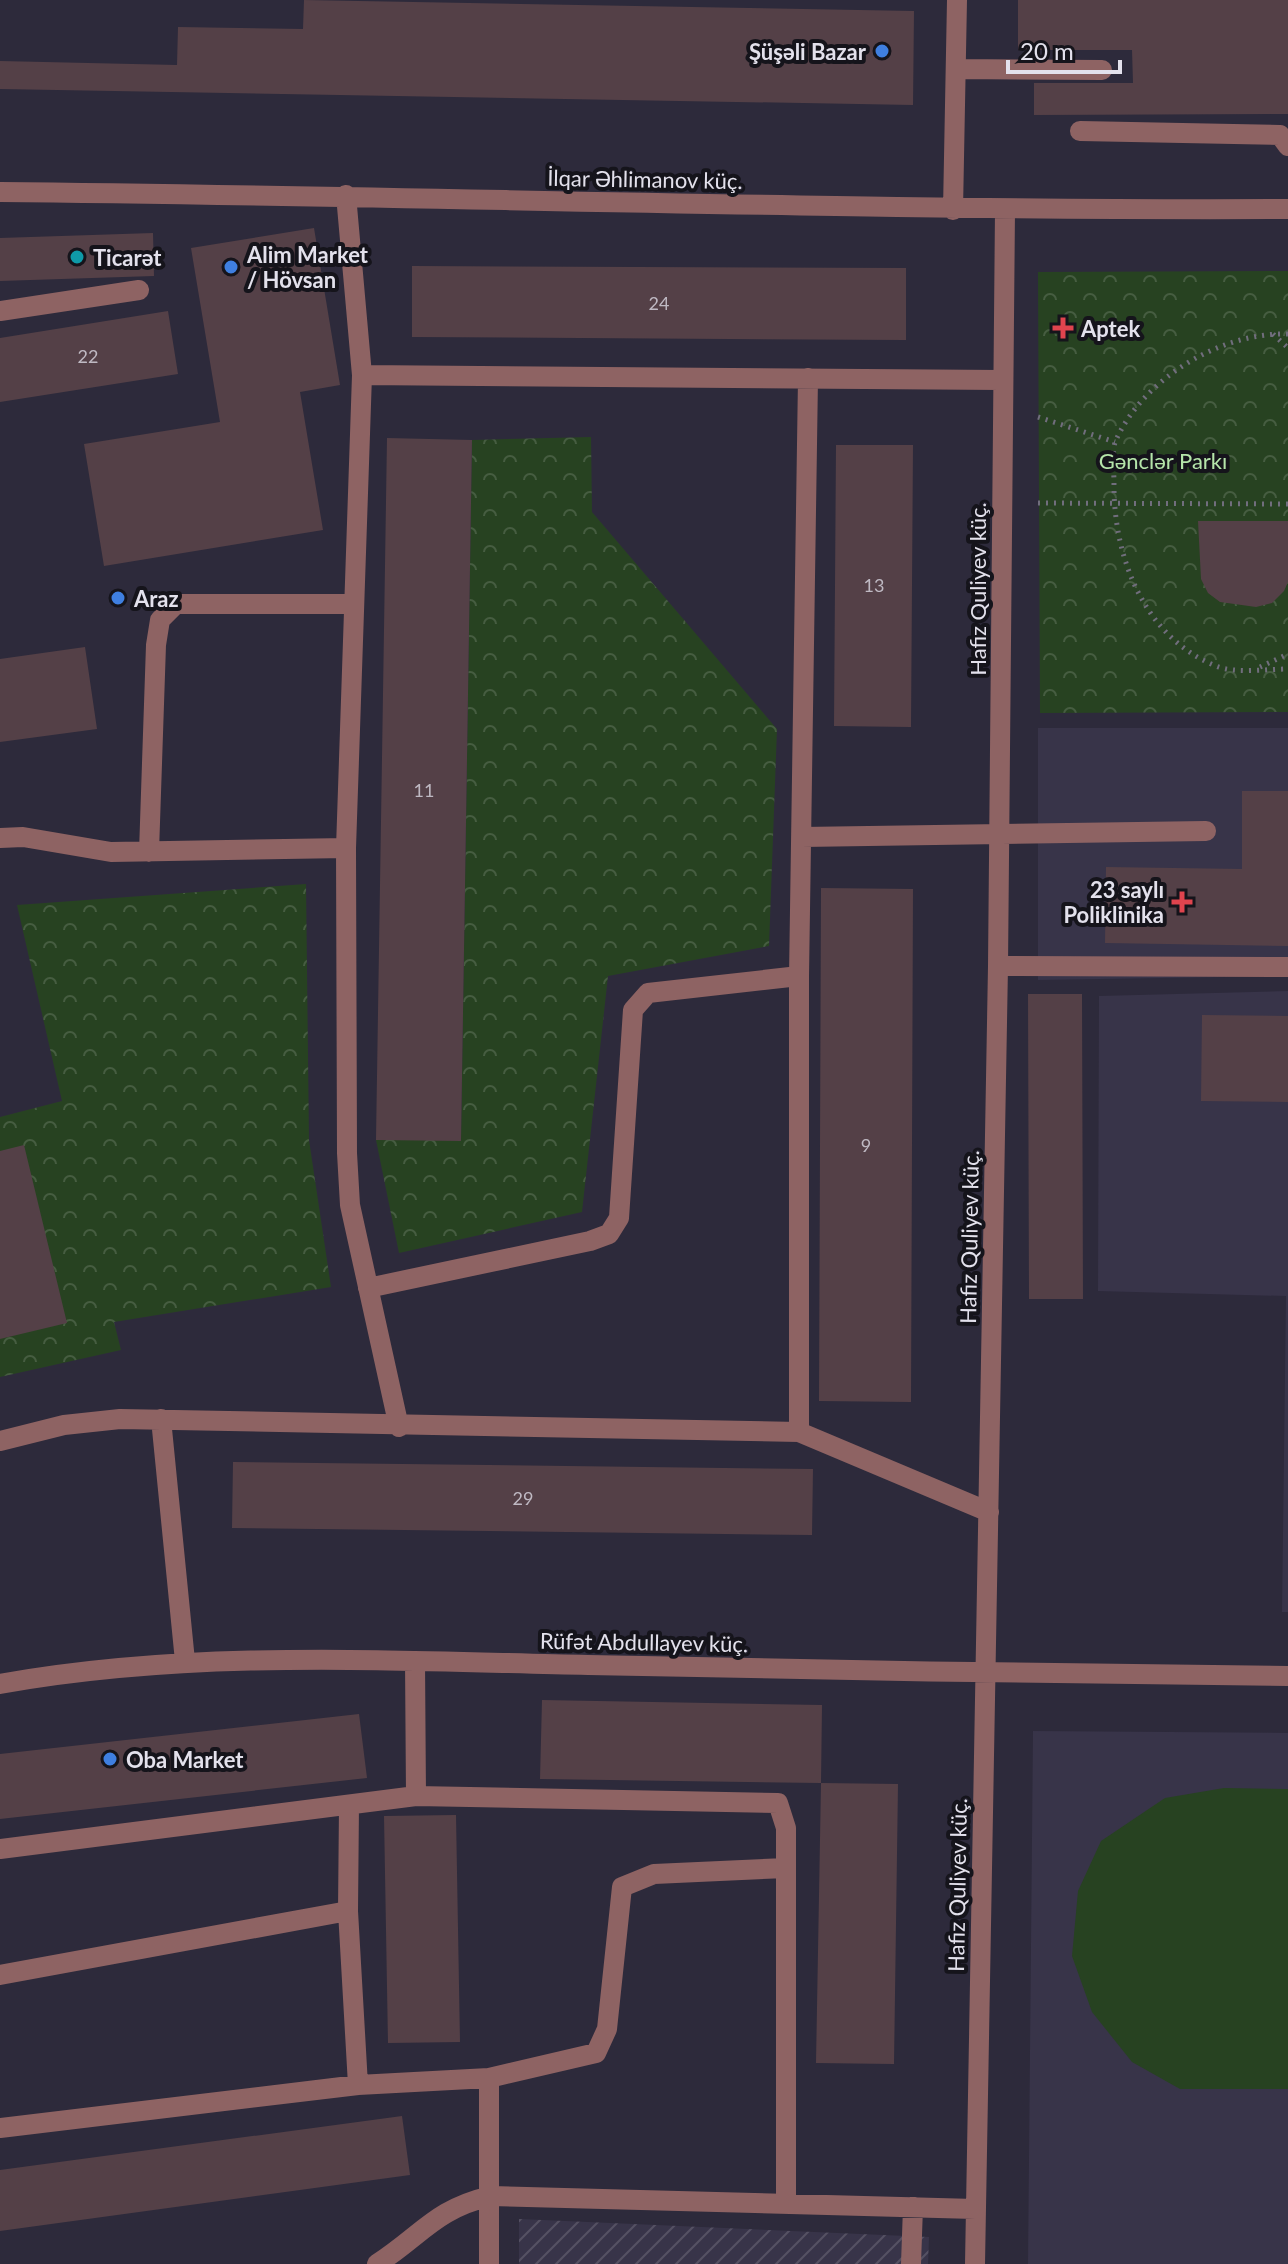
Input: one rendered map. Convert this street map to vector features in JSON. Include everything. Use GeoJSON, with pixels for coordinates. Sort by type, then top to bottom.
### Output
{"type":"FeatureCollection","features":[{"type":"Feature","properties":{"kind":"street"},"geometry":{"type":"LineString","coordinates":[[953,210],[957,0]]}},
{"type":"Feature","properties":{"kind":"street"},"geometry":{"type":"LineString","coordinates":[[956,69],[1102,70]]}},
{"type":"Feature","properties":{"kind":"street"},"geometry":{"type":"LineString","coordinates":[[1080,131],[1280,135],[1288,146]]}},
{"type":"Feature","properties":{"kind":"street","name":"İlqar Əhlimanov küç."},"geometry":{"type":"LineString","coordinates":[[0,192],[346,195],[953,210],[1288,209]]}},
{"type":"Feature","properties":{"kind":"street"},"geometry":{"type":"LineString","coordinates":[[346,195],[362,375],[346,848],[347,1153],[350,1205],[399,1427]]}},
{"type":"Feature","properties":{"kind":"street","name":"Hafiz Quliyev küç."},"geometry":{"type":"LineString","coordinates":[[975,2264],[1000,836],[1001,380],[1005,210]]}},
{"type":"Feature","properties":{"kind":"street"},"geometry":{"type":"LineString","coordinates":[[0,311],[139,290]]}},
{"type":"Feature","properties":{"kind":"street"},"geometry":{"type":"LineString","coordinates":[[362,375],[1001,380]]}},
{"type":"Feature","properties":{"kind":"street"},"geometry":{"type":"LineString","coordinates":[[799,1432],[799,976],[808,378]]}},
{"type":"Feature","properties":{"kind":"street"},"geometry":{"type":"LineString","coordinates":[[149,852],[156,645],[160,620],[176,604],[354,604]]}},
{"type":"Feature","properties":{"kind":"street"},"geometry":{"type":"LineString","coordinates":[[802,837],[1206,831]]}},
{"type":"Feature","properties":{"kind":"street"},"geometry":{"type":"LineString","coordinates":[[0,838],[23,837],[111,852],[346,848]]}},
{"type":"Feature","properties":{"kind":"street"},"geometry":{"type":"LineString","coordinates":[[998,966],[1288,967]]}},
{"type":"Feature","properties":{"kind":"street"},"geometry":{"type":"LineString","coordinates":[[368,1288],[590,1241],[609,1234],[619,1218],[633,1010],[648,993],[799,976]]}},
{"type":"Feature","properties":{"kind":"street"},"geometry":{"type":"LineString","coordinates":[[0,1441],[64,1425],[120,1419],[399,1427],[799,1432],[989,1512]]}},
{"type":"Feature","properties":{"kind":"street"},"geometry":{"type":"LineString","coordinates":[[161,1419],[185,1661]]}},
{"type":"Feature","properties":{"kind":"street","name":"Rüfət Abdullayev küç."},"geometry":{"type":"LineString","coordinates":[[0,1683],[97,1668],[185,1661],[415,1661],[985,1674],[1288,1676]]}},
{"type":"Feature","properties":{"kind":"street"},"geometry":{"type":"LineString","coordinates":[[415,1661],[416,1796]]}},
{"type":"Feature","properties":{"kind":"street"},"geometry":{"type":"LineString","coordinates":[[0,1849],[416,1796],[778,1803],[786,1828],[786,2204]]}},
{"type":"Feature","properties":{"kind":"street"},"geometry":{"type":"LineString","coordinates":[[349,1805],[348,1911],[358,2085]]}},
{"type":"Feature","properties":{"kind":"street"},"geometry":{"type":"LineString","coordinates":[[0,2128],[358,2085],[489,2078],[596,2053],[607,2029],[622,1887],[654,1874],[786,1868]]}},
{"type":"Feature","properties":{"kind":"street"},"geometry":{"type":"LineString","coordinates":[[0,1975],[348,1911]]}},
{"type":"Feature","properties":{"kind":"street"},"geometry":{"type":"LineString","coordinates":[[489,2078],[489,2264]]}},
{"type":"Feature","properties":{"kind":"street"},"geometry":{"type":"LineString","coordinates":[[377,2264],[429,2222],[460,2203],[491,2196],[975,2209]]}},
{"type":"Feature","properties":{"kind":"street"},"geometry":{"type":"LineString","coordinates":[[911,2264],[913,2207]]}},
{"type":"Feature","properties":{"kind":"path"},"geometry":{"type":"LineString","coordinates":[[1272,334],[1288,348]]}},
{"type":"Feature","properties":{"kind":"path"},"geometry":{"type":"LineString","coordinates":[[1288,334],[1272,334],[1203,352],[1149,392],[1115,442],[1114,504],[1122,557],[1143,604],[1180,647],[1219,668],[1288,669]]}},
{"type":"Feature","properties":{"kind":"path"},"geometry":{"type":"LineString","coordinates":[[1038,417],[1115,442]]}},
{"type":"Feature","properties":{"kind":"path"},"geometry":{"type":"LineString","coordinates":[[1038,503],[1288,504]]}},
{"type":"Feature","properties":{"kind":"path"},"geometry":{"type":"LineString","coordinates":[[1256,668],[1288,654]]}},
{"type":"Feature","properties":{"kind":"shaded area"},"geometry":{"type":"Polygon","coordinates":[[[1038,728],[1288,728],[1288,976],[1038,980],[1038,728]]]}},
{"type":"Feature","properties":{"kind":"shaded area"},"geometry":{"type":"Polygon","coordinates":[[[1288,991],[1288,1612],[1282,1612],[1286,1296],[1098,1291],[1099,996],[1288,991]]]}},
{"type":"Feature","properties":{"kind":"shaded area"},"geometry":{"type":"Polygon","coordinates":[[[1033,1731],[1288,1733],[1288,2264],[1028,2264],[1033,1731]]]}},
{"type":"Feature","properties":{"kind":"shaded area"},"geometry":{"type":"Polygon","coordinates":[[[519,2219],[929,2237],[928,2264],[519,2264],[519,2219]]]}},
{"type":"Feature","properties":{"kind":"green space","name":"Gənclər Parkı"},"geometry":{"type":"Polygon","coordinates":[[[1288,271],[1288,712],[1040,713],[1038,272],[1288,271]]]}},
{"type":"Feature","properties":{"kind":"green space"},"geometry":{"type":"Polygon","coordinates":[[[591,437],[592,512],[777,729],[769,946],[608,976],[582,1212],[399,1253],[376,1140],[461,1140],[472,440],[591,437]]]}},
{"type":"Feature","properties":{"kind":"green space"},"geometry":{"type":"Polygon","coordinates":[[[306,884],[309,1140],[331,1287],[114,1322],[121,1350],[0,1377],[0,1117],[62,1101],[17,905],[306,884]]]}},
{"type":"Feature","properties":{"kind":"green space"},"geometry":{"type":"Polygon","coordinates":[[[1224,1788],[1288,1789],[1288,2089],[1180,2089],[1132,2062],[1092,2012],[1072,1956],[1078,1891],[1101,1841],[1165,1798],[1224,1788]]]}},
{"type":"Feature","properties":{"kind":"building"},"geometry":{"type":"Polygon","coordinates":[[[304,0],[914,11],[913,105],[0,89],[0,61],[177,65],[178,27],[303,29],[304,0]]]}},
{"type":"Feature","properties":{"kind":"building"},"geometry":{"type":"Polygon","coordinates":[[[1018,0],[1288,0],[1288,114],[1034,115],[1034,83],[1133,83],[1132,50],[1018,50],[1018,0]]]}},
{"type":"Feature","properties":{"kind":"building"},"geometry":{"type":"Polygon","coordinates":[[[314,228],[340,385],[300,392],[323,530],[104,566],[84,444],[220,422],[191,248],[314,228]]]}},
{"type":"Feature","properties":{"kind":"building","name":"Ticarət"},"geometry":{"type":"Polygon","coordinates":[[[153,233],[154,276],[0,281],[0,238],[153,233]]]}},
{"type":"Feature","properties":{"kind":"building"},"geometry":{"type":"Polygon","coordinates":[[[412,266],[906,268],[906,340],[412,337],[412,266]]]}},
{"type":"Feature","properties":{"kind":"building"},"geometry":{"type":"Polygon","coordinates":[[[168,311],[178,374],[0,402],[0,338],[168,311]]]}},
{"type":"Feature","properties":{"kind":"building"},"geometry":{"type":"Polygon","coordinates":[[[387,438],[472,440],[461,1141],[376,1140],[387,438]]]}},
{"type":"Feature","properties":{"kind":"building"},"geometry":{"type":"Polygon","coordinates":[[[836,445],[913,445],[911,727],[834,726],[836,445]]]}},
{"type":"Feature","properties":{"kind":"building"},"geometry":{"type":"Polygon","coordinates":[[[1198,521],[1288,521],[1288,582],[1284,591],[1272,603],[1256,607],[1220,602],[1208,593],[1201,579],[1198,521]]]}},
{"type":"Feature","properties":{"kind":"building"},"geometry":{"type":"Polygon","coordinates":[[[85,647],[97,729],[0,742],[0,659],[85,647]]]}},
{"type":"Feature","properties":{"kind":"building"},"geometry":{"type":"Polygon","coordinates":[[[1242,791],[1288,791],[1288,946],[1105,943],[1106,867],[1242,869],[1242,791]]]}},
{"type":"Feature","properties":{"kind":"building"},"geometry":{"type":"Polygon","coordinates":[[[821,888],[913,889],[911,1402],[819,1401],[821,888]]]}},
{"type":"Feature","properties":{"kind":"building"},"geometry":{"type":"Polygon","coordinates":[[[1028,994],[1082,994],[1083,1299],[1029,1299],[1028,994]]]}},
{"type":"Feature","properties":{"kind":"building"},"geometry":{"type":"Polygon","coordinates":[[[1202,1015],[1288,1016],[1288,1102],[1201,1101],[1202,1015]]]}},
{"type":"Feature","properties":{"kind":"building"},"geometry":{"type":"Polygon","coordinates":[[[24,1145],[67,1323],[0,1339],[0,1151],[24,1145]]]}},
{"type":"Feature","properties":{"kind":"building"},"geometry":{"type":"Polygon","coordinates":[[[233,1462],[813,1469],[812,1535],[232,1528],[233,1462]]]}},
{"type":"Feature","properties":{"kind":"building"},"geometry":{"type":"Polygon","coordinates":[[[542,1700],[822,1705],[821,1783],[540,1779],[542,1700]]]}},
{"type":"Feature","properties":{"kind":"building"},"geometry":{"type":"Polygon","coordinates":[[[359,1714],[367,1778],[0,1819],[0,1754],[359,1714]]]}},
{"type":"Feature","properties":{"kind":"building"},"geometry":{"type":"Polygon","coordinates":[[[821,1783],[898,1784],[894,2064],[816,2063],[821,1783]]]}},
{"type":"Feature","properties":{"kind":"building"},"geometry":{"type":"Polygon","coordinates":[[[456,1815],[460,2042],[388,2043],[384,1816],[456,1815]]]}},
{"type":"Feature","properties":{"kind":"building"},"geometry":{"type":"Polygon","coordinates":[[[402,2116],[410,2175],[0,2231],[0,2170],[402,2116]]]}},
{"type":"Feature","properties":{"kind":"place","name":"Şüşəli Bazar"},"geometry":{"type":"Point","coordinates":[882,51]}},
{"type":"Feature","properties":{"kind":"place","name":"Ticarət"},"geometry":{"type":"Point","coordinates":[77,257]}},
{"type":"Feature","properties":{"kind":"place","name":"Alim Market / Hövsan"},"geometry":{"type":"Point","coordinates":[231,267]}},
{"type":"Feature","properties":{"kind":"place","name":"Aptek"},"geometry":{"type":"Point","coordinates":[1063,328]}},
{"type":"Feature","properties":{"kind":"place","name":"Araz"},"geometry":{"type":"Point","coordinates":[118,598]}},
{"type":"Feature","properties":{"kind":"place","name":"23 saylı Poliklinika"},"geometry":{"type":"Point","coordinates":[1182,902]}},
{"type":"Feature","properties":{"kind":"place","name":"Oba Market"},"geometry":{"type":"Point","coordinates":[110,1759]}}]}
